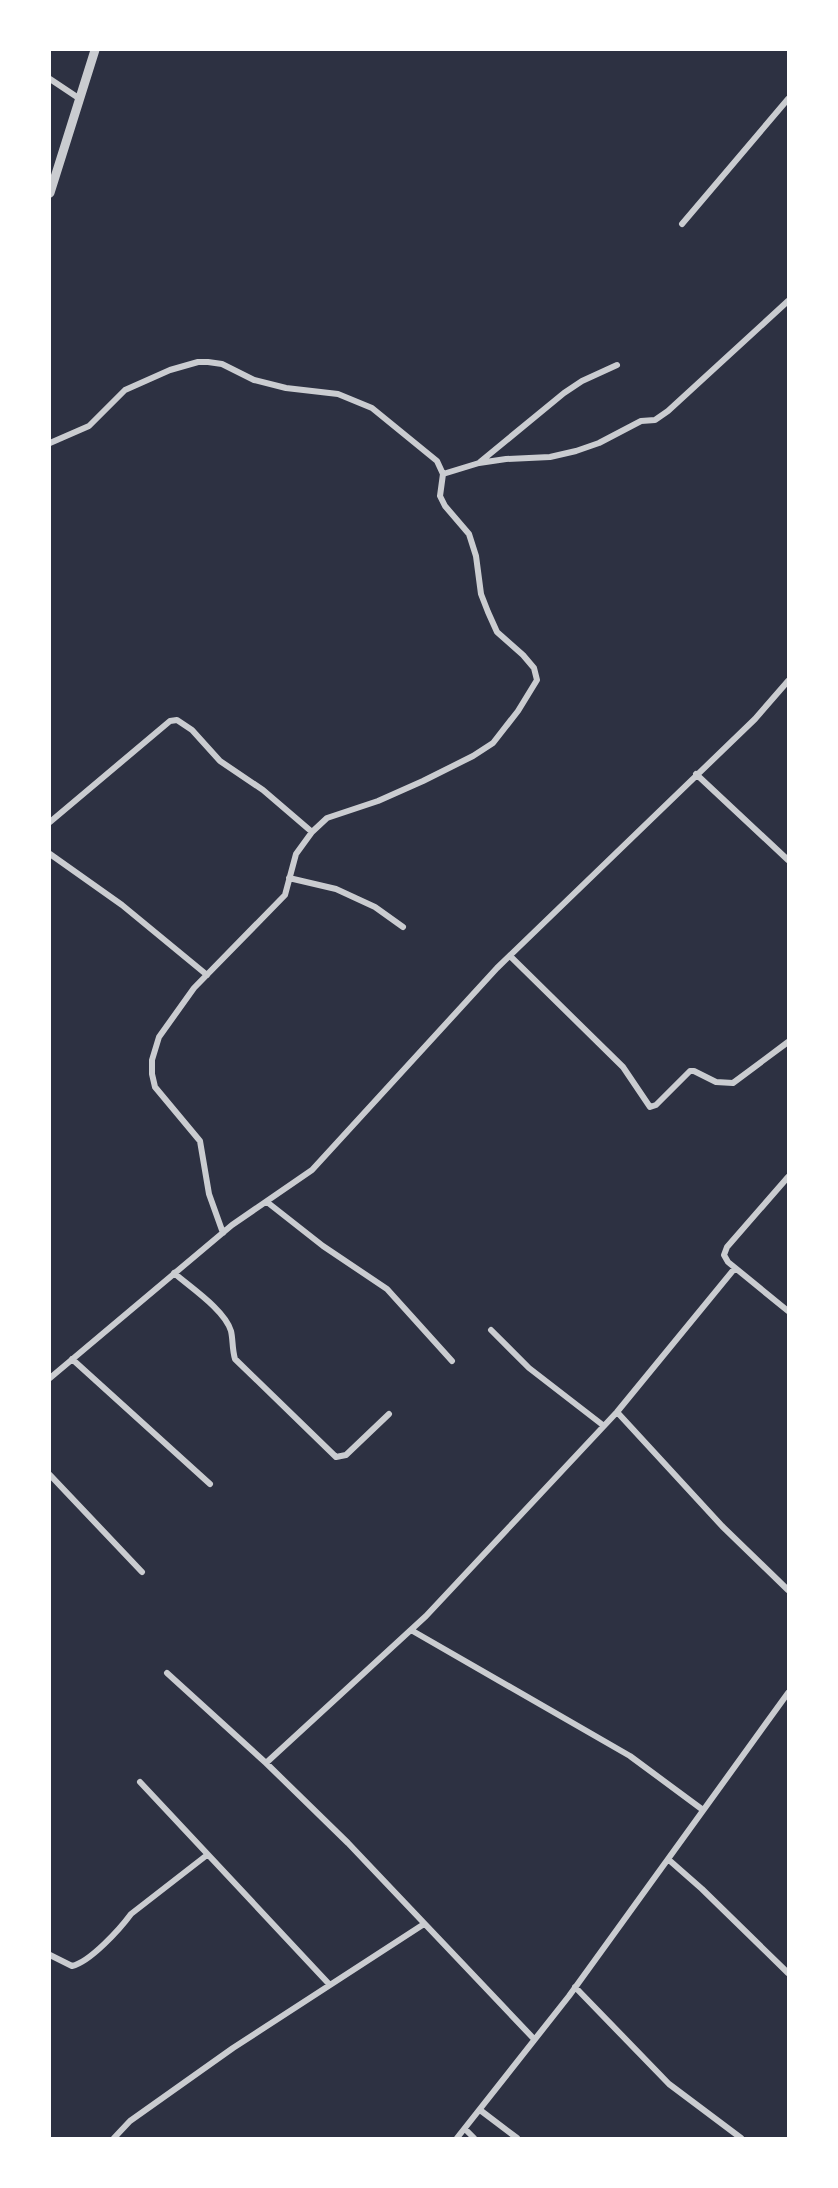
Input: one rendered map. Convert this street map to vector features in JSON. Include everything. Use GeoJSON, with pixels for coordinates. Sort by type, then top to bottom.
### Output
{"type":"FeatureCollection","features":[{"type":"Feature","properties":{"kind":"street"},"geometry":{"type":"LineString","coordinates":[[50,193],[95,50]]}},
{"type":"Feature","properties":{"kind":"street"},"geometry":{"type":"LineString","coordinates":[[50,79],[80,99]]}},
{"type":"Feature","properties":{"kind":"street"},"geometry":{"type":"LineString","coordinates":[[682,224],[789,99]]}},
{"type":"Feature","properties":{"kind":"street"},"geometry":{"type":"LineString","coordinates":[[443,474],[479,463],[550,457],[576,451],[599,443],[641,421],[655,420],[668,411],[789,302]]}},
{"type":"Feature","properties":{"kind":"street"},"geometry":{"type":"LineString","coordinates":[[50,443],[89,426],[125,390],[170,370],[198,362],[222,364],[254,380],[286,388],[338,394],[372,408],[437,461],[443,474],[440,496],[445,506],[469,534],[476,556],[481,594],[497,632],[534,668],[537,680],[518,711],[493,743],[431,778],[378,801],[327,818],[312,832],[296,854],[285,896],[207,975],[183,1003],[159,1037],[152,1060],[155,1087],[200,1141],[209,1194],[223,1233]]}},
{"type":"Feature","properties":{"kind":"street"},"geometry":{"type":"LineString","coordinates":[[479,463],[564,393],[582,381],[617,364]]}},
{"type":"Feature","properties":{"kind":"street"},"geometry":{"type":"LineString","coordinates":[[50,1378],[223,1233],[312,1170],[510,956],[754,719],[789,681]]}},
{"type":"Feature","properties":{"kind":"street"},"geometry":{"type":"LineString","coordinates":[[50,822],[170,721],[177,720],[192,730],[220,761],[263,790],[312,832]]}},
{"type":"Feature","properties":{"kind":"street"},"geometry":{"type":"LineString","coordinates":[[696,774],[789,860]]}},
{"type":"Feature","properties":{"kind":"street"},"geometry":{"type":"LineString","coordinates":[[50,854],[122,905],[207,975]]}},
{"type":"Feature","properties":{"kind":"street"},"geometry":{"type":"LineString","coordinates":[[289,878],[336,889],[375,907],[403,927]]}},
{"type":"Feature","properties":{"kind":"street"},"geometry":{"type":"LineString","coordinates":[[510,956],[623,1067],[650,1107],[656,1105],[690,1071],[716,1082],[733,1083],[789,1042]]}},
{"type":"Feature","properties":{"kind":"street"},"geometry":{"type":"LineString","coordinates":[[789,1178],[727,1247],[724,1255],[728,1262],[789,1311]]}},
{"type":"Feature","properties":{"kind":"street"},"geometry":{"type":"LineString","coordinates":[[267,1202],[323,1246],[387,1289],[452,1361]]}},
{"type":"Feature","properties":{"kind":"street"},"geometry":{"type":"LineString","coordinates":[[267,1763],[426,1616],[617,1412],[735,1268]]}},
{"type":"Feature","properties":{"kind":"street"},"geometry":{"type":"LineString","coordinates":[[174,1273],[223,1315],[231,1331],[231,1346],[235,1359],[336,1457],[346,1455],[389,1414]]}},
{"type":"Feature","properties":{"kind":"street"},"geometry":{"type":"LineString","coordinates":[[491,1330],[529,1368],[604,1426]]}},
{"type":"Feature","properties":{"kind":"street"},"geometry":{"type":"LineString","coordinates":[[72,1359],[210,1484]]}},
{"type":"Feature","properties":{"kind":"street"},"geometry":{"type":"LineString","coordinates":[[617,1412],[722,1526],[789,1590]]}},
{"type":"Feature","properties":{"kind":"street"},"geometry":{"type":"LineString","coordinates":[[50,1475],[142,1572]]}},
{"type":"Feature","properties":{"kind":"street"},"geometry":{"type":"LineString","coordinates":[[411,1630],[630,1756],[703,1810]]}},
{"type":"Feature","properties":{"kind":"street"},"geometry":{"type":"LineString","coordinates":[[167,1673],[267,1763],[348,1843],[534,2039]]}},
{"type":"Feature","properties":{"kind":"street"},"geometry":{"type":"LineString","coordinates":[[457,2139],[575,1987],[789,1693]]}},
{"type":"Feature","properties":{"kind":"street"},"geometry":{"type":"LineString","coordinates":[[140,1782],[329,1984]]}},
{"type":"Feature","properties":{"kind":"street"},"geometry":{"type":"LineString","coordinates":[[50,1955],[72,1966],[77,1965],[99,1948],[131,1914],[207,1855]]}},
{"type":"Feature","properties":{"kind":"street"},"geometry":{"type":"LineString","coordinates":[[669,1860],[789,1973]]}},
{"type":"Feature","properties":{"kind":"street"},"geometry":{"type":"LineString","coordinates":[[114,2139],[129,2121],[233,2048],[424,1924]]}},
{"type":"Feature","properties":{"kind":"street"},"geometry":{"type":"LineString","coordinates":[[575,1987],[669,2084],[741,2139]]}},
{"type":"Feature","properties":{"kind":"street"},"geometry":{"type":"LineString","coordinates":[[480,2110],[517,2139]]}},
{"type":"Feature","properties":{"kind":"street"},"geometry":{"type":"LineString","coordinates":[[465,2129],[474,2139]]}}]}
